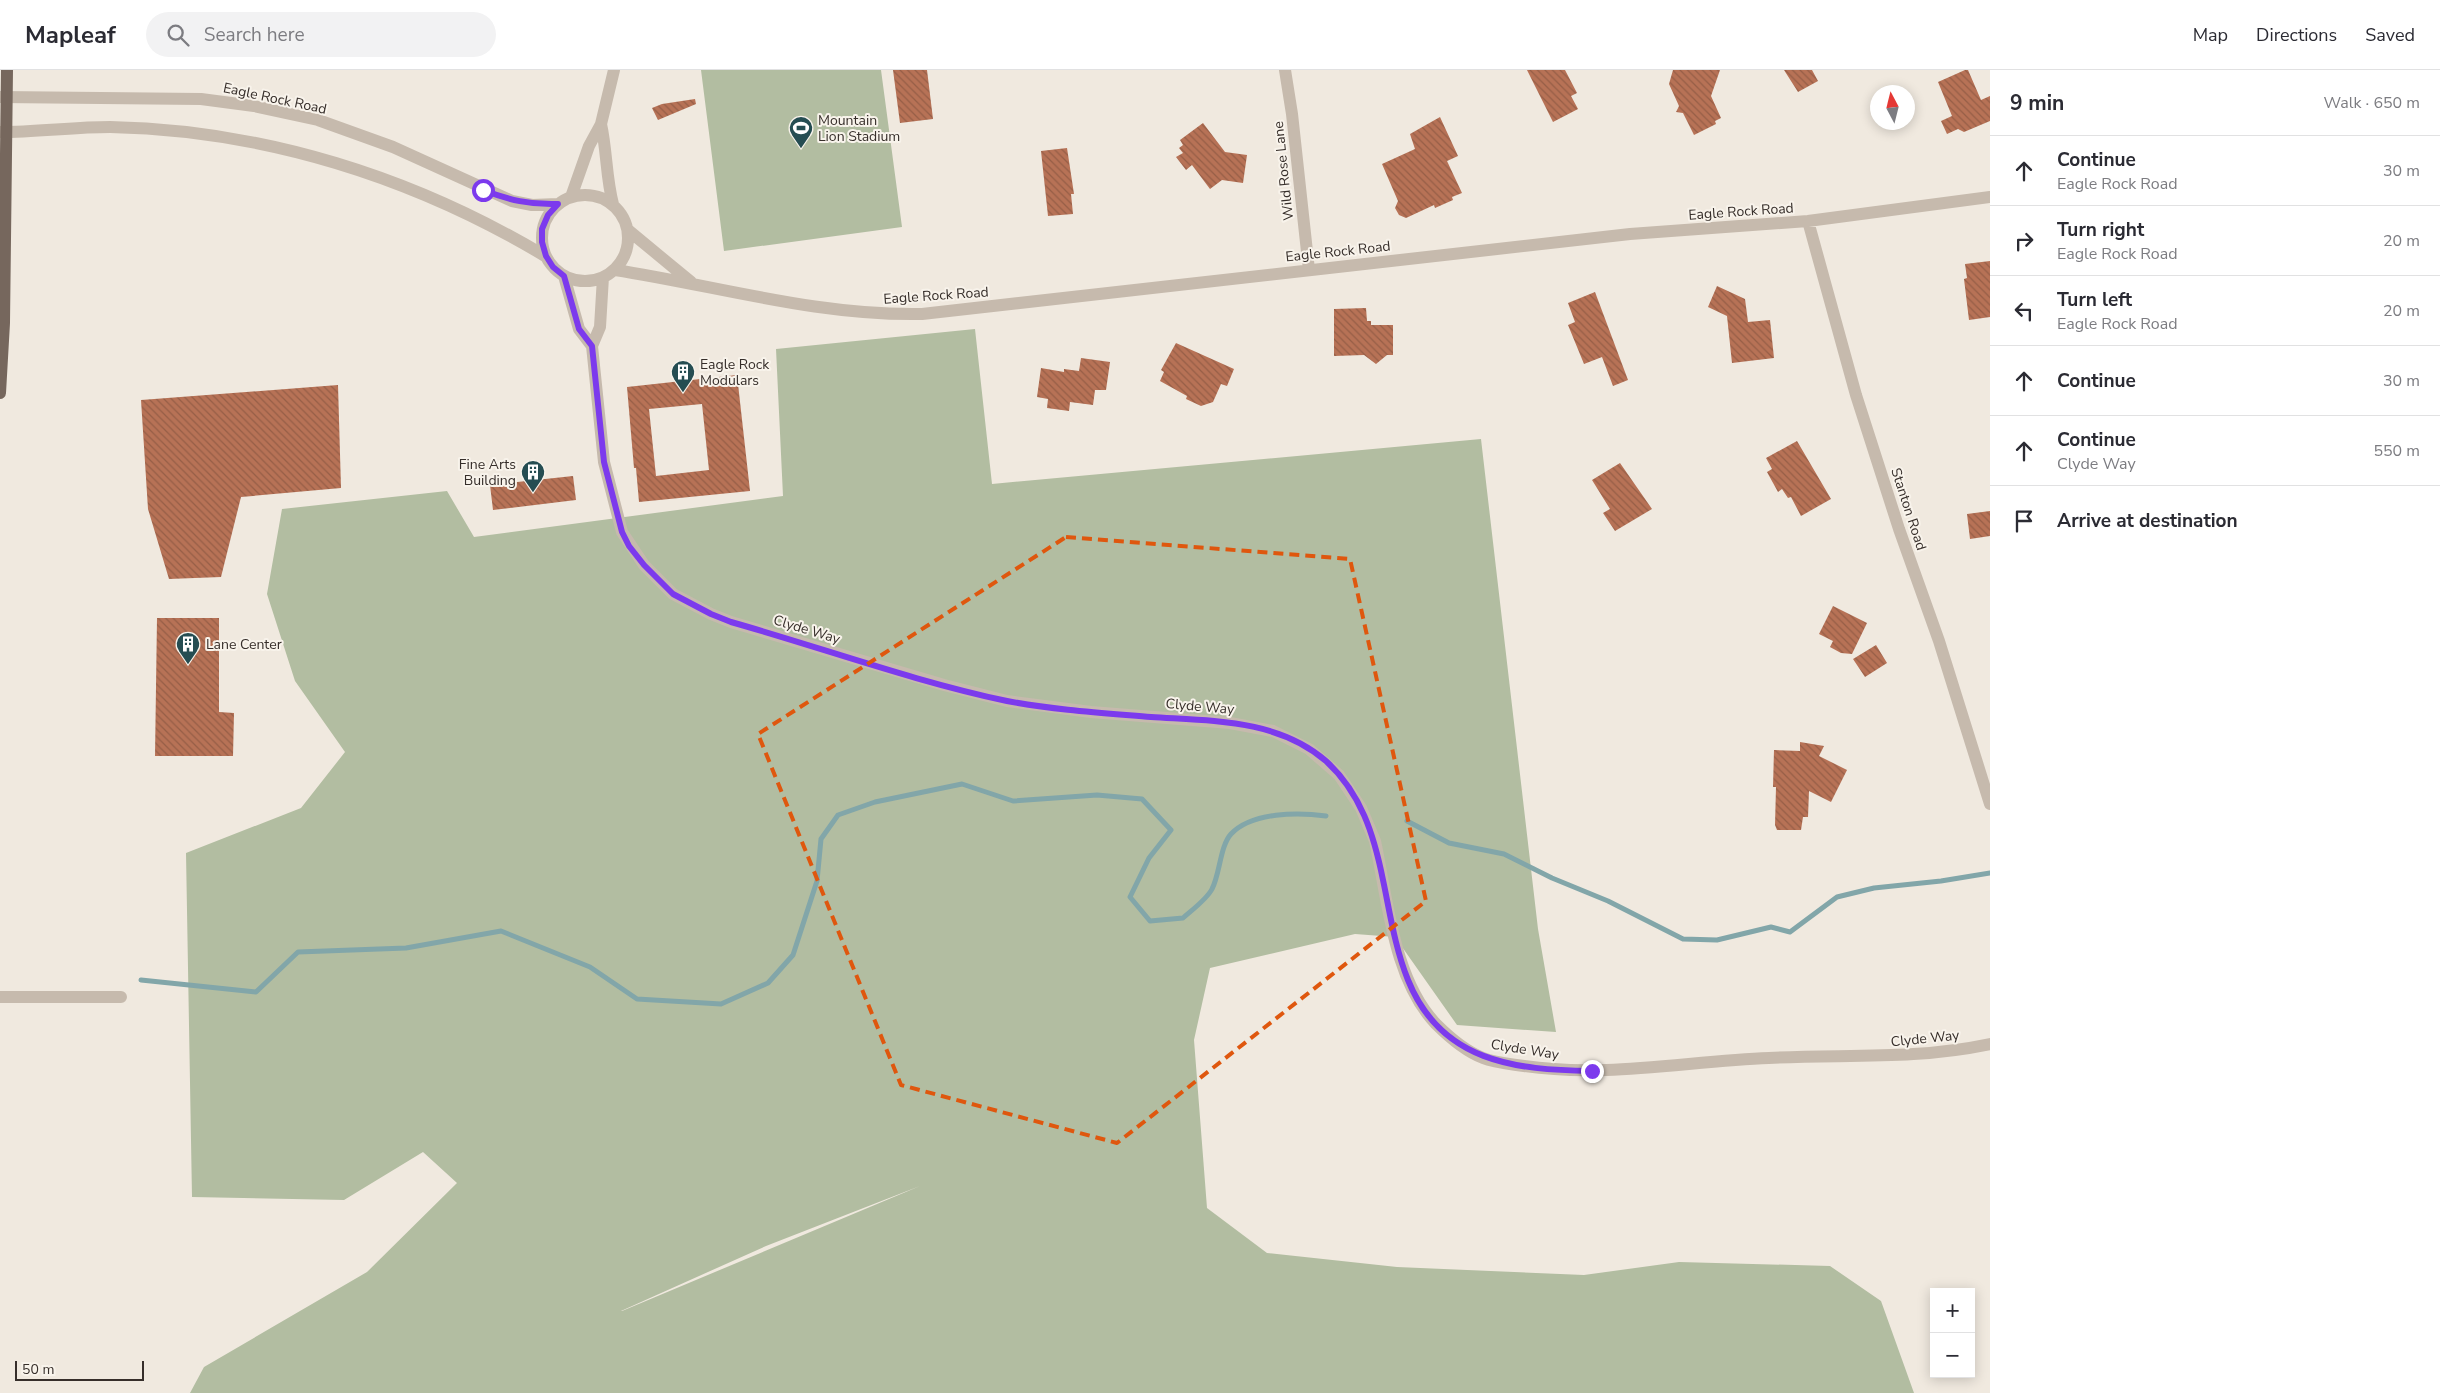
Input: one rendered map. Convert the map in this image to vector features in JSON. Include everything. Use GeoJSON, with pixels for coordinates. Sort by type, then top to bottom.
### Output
{"type":"FeatureCollection","features":[{"type":"Feature","properties":{"kind":"main road"},"geometry":{"type":"LineString","coordinates":[[0,393],[3,97],[7,70]]}},
{"type":"Feature","properties":{"kind":"street"},"geometry":{"type":"LineString","coordinates":[[571,197],[588,146],[600,124],[614,70]]}},
{"type":"Feature","properties":{"kind":"street","name":"Wild Rose Lane"},"geometry":{"type":"LineString","coordinates":[[1285,70],[1292,114],[1309,270]]}},
{"type":"Feature","properties":{"kind":"street","name":"Eagle Rock Road"},"geometry":{"type":"LineString","coordinates":[[3,97],[201,99],[254,106],[318,120],[393,146],[512,201],[532,205],[558,204]]}},
{"type":"Feature","properties":{"kind":"street"},"geometry":{"type":"LineString","coordinates":[[600,124],[607,151],[606,179],[613,204]]}},
{"type":"Feature","properties":{"kind":"street"},"geometry":{"type":"LineString","coordinates":[[4,132],[108,127],[165,130],[248,142],[317,156],[374,174],[508,233],[546,256],[553,267],[564,276],[576,280],[590,281],[604,277],[615,270],[623,259],[628,244],[628,230]]}},
{"type":"Feature","properties":{"kind":"street","name":"Eagle Rock Road"},"geometry":{"type":"LineString","coordinates":[[546,256],[542,242],[542,229],[548,215],[558,204],[571,197],[586,194],[600,197],[613,204],[623,216],[628,230],[691,282]]}},
{"type":"Feature","properties":{"kind":"street","name":"Eagle Rock Road"},"geometry":{"type":"LineString","coordinates":[[615,270],[691,282],[795,305],[846,312],[903,314],[1640,234],[1808,221],[1990,197]]}},
{"type":"Feature","properties":{"kind":"street","name":"Stanton Road"},"geometry":{"type":"LineString","coordinates":[[1808,221],[1856,395],[1899,530],[1939,641],[1990,804]]}},
{"type":"Feature","properties":{"kind":"street"},"geometry":{"type":"LineString","coordinates":[[564,276],[579,329],[592,346],[600,327],[604,277]]}},
{"type":"Feature","properties":{"kind":"street","name":"Clyde Way"},"geometry":{"type":"LineString","coordinates":[[592,346],[604,462],[615,512],[629,546],[644,565],[673,594],[731,622],[944,686],[1007,701],[1091,712],[1230,723],[1273,731],[1291,738],[1309,749],[1332,768],[1351,790],[1365,815],[1375,841],[1402,965],[1418,998],[1435,1022],[1450,1036],[1483,1058],[1540,1068],[1592,1071],[1766,1058],[1950,1053],[1990,1044]]}},
{"type":"Feature","properties":{"kind":"street"},"geometry":{"type":"LineString","coordinates":[[0,997],[121,997]]}},
{"type":"Feature","properties":{"kind":"highlighted area"},"geometry":{"type":"Polygon","coordinates":[[[1066,537],[1350,559],[1426,901],[1117,1143],[901,1085],[758,734],[1066,537]]]}},
{"type":"Feature","properties":{"kind":"green space","name":"Mountain Lion Stadium"},"geometry":{"type":"Polygon","coordinates":[[[701,70],[881,70],[902,227],[724,251],[701,70]]]}},
{"type":"Feature","properties":{"kind":"green space"},"geometry":{"type":"Polygon","coordinates":[[[975,329],[992,484],[1481,439],[1538,929],[1556,1032],[1457,1025],[1395,937],[1355,934],[1210,968],[1194,1040],[1207,1208],[1267,1253],[1397,1267],[1584,1275],[1679,1262],[1830,1266],[1881,1301],[1914,1393],[190,1393],[204,1367],[367,1272],[457,1183],[423,1152],[344,1200],[192,1197],[186,853],[301,808],[345,752],[295,681],[267,594],[282,509],[447,491],[474,537],[783,496],[776,349],[975,329]],[[920,1186],[766,1246],[622,1311],[920,1186]]]}},
{"type":"Feature","properties":{"kind":"building"},"geometry":{"type":"Polygon","coordinates":[[[893,70],[927,70],[933,119],[900,123],[893,70]]]}},
{"type":"Feature","properties":{"kind":"building"},"geometry":{"type":"Polygon","coordinates":[[[1527,70],[1565,70],[1577,93],[1571,96],[1578,109],[1553,122],[1527,70]]]}},
{"type":"Feature","properties":{"kind":"building"},"geometry":{"type":"Polygon","coordinates":[[[1673,70],[1720,70],[1711,96],[1721,118],[1715,121],[1716,124],[1694,135],[1683,113],[1676,112],[1679,106],[1669,84],[1673,70]]]}},
{"type":"Feature","properties":{"kind":"building"},"geometry":{"type":"Polygon","coordinates":[[[1784,70],[1812,70],[1818,81],[1798,92],[1784,70]]]}},
{"type":"Feature","properties":{"kind":"building"},"geometry":{"type":"Polygon","coordinates":[[[1968,70],[1981,100],[1990,96],[1990,121],[1964,132],[1958,129],[1947,134],[1941,121],[1952,116],[1938,82],[1968,70]]]}},
{"type":"Feature","properties":{"kind":"building"},"geometry":{"type":"Polygon","coordinates":[[[695,99],[696,104],[658,120],[652,108],[662,104],[695,99]]]}},
{"type":"Feature","properties":{"kind":"building"},"geometry":{"type":"Polygon","coordinates":[[[1440,117],[1458,156],[1447,161],[1462,193],[1452,197],[1453,200],[1435,208],[1434,205],[1406,218],[1399,215],[1395,208],[1398,201],[1382,164],[1415,149],[1410,134],[1440,117]]]}},
{"type":"Feature","properties":{"kind":"building"},"geometry":{"type":"Polygon","coordinates":[[[1203,123],[1225,152],[1247,155],[1243,183],[1222,180],[1210,189],[1192,165],[1186,170],[1176,157],[1183,153],[1179,148],[1183,145],[1180,140],[1203,123]]]}},
{"type":"Feature","properties":{"kind":"building"},"geometry":{"type":"Polygon","coordinates":[[[1067,148],[1074,194],[1071,194],[1073,214],[1048,216],[1041,151],[1067,148]]]}},
{"type":"Feature","properties":{"kind":"building"},"geometry":{"type":"Polygon","coordinates":[[[1990,261],[1990,317],[1969,320],[1964,279],[1967,278],[1965,264],[1990,261]]]}},
{"type":"Feature","properties":{"kind":"building"},"geometry":{"type":"Polygon","coordinates":[[[1717,286],[1745,299],[1748,322],[1770,320],[1774,358],[1732,363],[1727,316],[1708,307],[1717,286]]]}},
{"type":"Feature","properties":{"kind":"building"},"geometry":{"type":"Polygon","coordinates":[[[1595,292],[1628,380],[1613,386],[1602,357],[1584,364],[1568,325],[1575,322],[1568,303],[1595,292]]]}},
{"type":"Feature","properties":{"kind":"building"},"geometry":{"type":"Polygon","coordinates":[[[1366,308],[1367,321],[1371,321],[1371,325],[1393,325],[1393,355],[1387,355],[1376,364],[1364,355],[1334,356],[1334,309],[1366,308]]]}},
{"type":"Feature","properties":{"kind":"building"},"geometry":{"type":"Polygon","coordinates":[[[1176,343],[1234,369],[1227,386],[1221,384],[1213,402],[1201,406],[1186,399],[1187,396],[1160,381],[1164,372],[1161,370],[1176,343]]]}},
{"type":"Feature","properties":{"kind":"building"},"geometry":{"type":"Polygon","coordinates":[[[1081,358],[1110,362],[1106,390],[1095,390],[1093,405],[1070,402],[1069,411],[1047,408],[1048,399],[1037,397],[1041,368],[1064,372],[1064,369],[1079,371],[1081,358]]]}},
{"type":"Feature","properties":{"kind":"building"},"geometry":{"type":"Polygon","coordinates":[[[737,375],[750,491],[639,502],[627,387],[737,375]],[[702,404],[649,409],[656,476],[709,470],[702,404]]]}},
{"type":"Feature","properties":{"kind":"building"},"geometry":{"type":"Polygon","coordinates":[[[338,385],[341,488],[241,497],[221,577],[169,579],[148,509],[141,400],[338,385]]]}},
{"type":"Feature","properties":{"kind":"building"},"geometry":{"type":"Polygon","coordinates":[[[1797,441],[1831,499],[1801,516],[1791,497],[1788,498],[1782,489],[1778,492],[1767,472],[1772,469],[1766,458],[1797,441]]]}},
{"type":"Feature","properties":{"kind":"building"},"geometry":{"type":"Polygon","coordinates":[[[1620,463],[1652,509],[1615,531],[1603,513],[1610,509],[1592,480],[1620,463]]]}},
{"type":"Feature","properties":{"kind":"building","name":"Fine Arts Building"},"geometry":{"type":"Polygon","coordinates":[[[573,476],[576,500],[493,510],[490,485],[573,476]]]}},
{"type":"Feature","properties":{"kind":"building"},"geometry":{"type":"Polygon","coordinates":[[[1990,511],[1990,536],[1970,539],[1967,514],[1990,511]]]}},
{"type":"Feature","properties":{"kind":"building"},"geometry":{"type":"Polygon","coordinates":[[[1833,606],[1867,623],[1852,654],[1841,653],[1830,647],[1833,641],[1819,634],[1833,606]]]}},
{"type":"Feature","properties":{"kind":"building","name":"Lane Center"},"geometry":{"type":"Polygon","coordinates":[[[157,618],[219,618],[219,712],[234,713],[233,756],[155,756],[157,618]]]}},
{"type":"Feature","properties":{"kind":"building"},"geometry":{"type":"Polygon","coordinates":[[[1876,645],[1887,663],[1865,677],[1853,659],[1876,645]]]}},
{"type":"Feature","properties":{"kind":"building"},"geometry":{"type":"Polygon","coordinates":[[[1800,742],[1824,746],[1819,756],[1847,770],[1831,802],[1809,791],[1808,817],[1803,817],[1801,830],[1777,830],[1775,825],[1776,787],[1773,787],[1774,750],[1800,751],[1800,742]]]}},
{"type":"Feature","properties":{"kind":"waterway"},"geometry":{"type":"LineString","coordinates":[[141,980],[256,992],[298,952],[406,948],[501,931],[590,967],[637,999],[721,1004],[768,983],[793,955],[817,881],[821,839],[838,815],[875,802],[962,784],[1013,801],[1097,795],[1142,799],[1171,830],[1149,858],[1130,897],[1150,921],[1183,918],[1210,893],[1215,883],[1227,839],[1240,827],[1251,821],[1276,815],[1302,814],[1326,816]]}},
{"type":"Feature","properties":{"kind":"waterway"},"geometry":{"type":"LineString","coordinates":[[1407,821],[1449,843],[1504,854],[1552,878],[1608,901],[1683,939],[1717,940],[1771,927],[1790,932],[1837,897],[1874,888],[1941,881],[1990,873]]}},
{"type":"Feature","properties":{"kind":"place","name":"Mountain Lion Stadium"},"geometry":{"type":"Point","coordinates":[801,149]}},
{"type":"Feature","properties":{"kind":"place","name":"Eagle Rock Modulars"},"geometry":{"type":"Point","coordinates":[683,393]}},
{"type":"Feature","properties":{"kind":"place","name":"Fine Arts Building"},"geometry":{"type":"Point","coordinates":[533,493]}},
{"type":"Feature","properties":{"kind":"place","name":"Lane Center"},"geometry":{"type":"Point","coordinates":[188,665]}},
{"type":"Feature","properties":{"kind":"route"},"geometry":{"type":"LineString","coordinates":[[483,190],[512,201],[532,205],[558,204],[548,215],[542,229],[542,242],[546,256],[553,267],[564,276],[579,329],[592,346],[604,462],[615,512],[629,546],[644,565],[673,594],[688,604],[731,622],[944,686],[1007,701],[1091,712],[1230,723],[1273,731],[1291,738],[1325,761],[1351,790],[1361,808],[1375,841],[1402,965],[1418,998],[1435,1022],[1464,1047],[1483,1058],[1540,1068],[1592,1071]]}}]}
